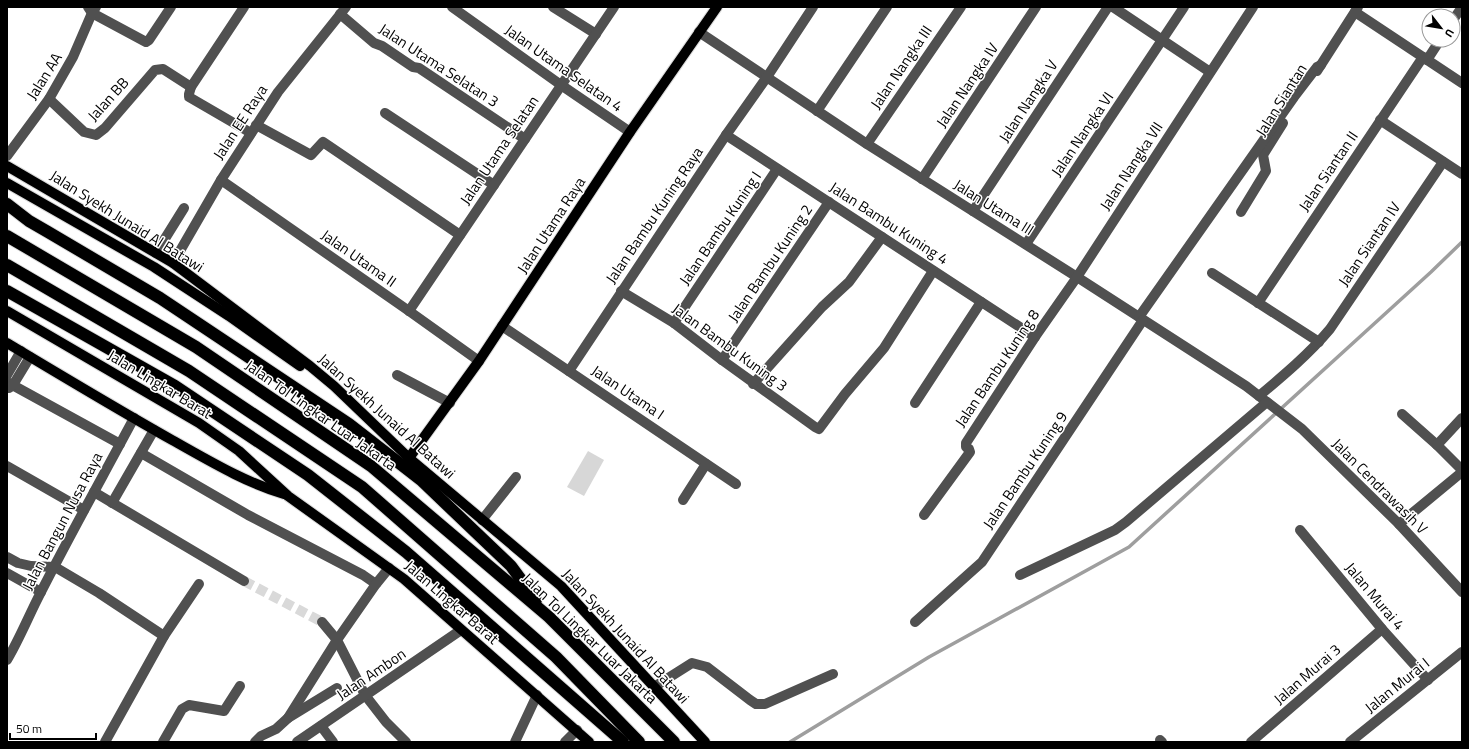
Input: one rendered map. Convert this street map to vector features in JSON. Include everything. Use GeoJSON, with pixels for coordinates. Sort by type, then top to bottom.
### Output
{"type":"FeatureCollection","features":[{"type":"Feature","properties":{"kind":"highway"},"geometry":{"type":"LineString","coordinates":[[7,204],[29,221],[160,298],[349,424],[421,480],[511,566],[549,617]]}},
{"type":"Feature","properties":{"kind":"highway","name":"Jalan Tol Lingkar Luar Jakarta"},"geometry":{"type":"LineString","coordinates":[[7,236],[196,347],[371,466],[549,617],[674,742]]}},
{"type":"Feature","properties":{"kind":"highway"},"geometry":{"type":"LineString","coordinates":[[7,265],[189,371],[362,487],[556,656],[638,742]]}},
{"type":"Feature","properties":{"kind":"highway"},"geometry":{"type":"LineString","coordinates":[[7,291],[176,386],[308,475],[406,552],[623,742]]}},
{"type":"Feature","properties":{"kind":"main road","name":"Jalan Utama Raya"},"geometry":{"type":"LineString","coordinates":[[409,458],[479,361],[630,132],[717,7]]}},
{"type":"Feature","properties":{"kind":"main road","name":"Jalan Syekh Junaid Al Batawi"},"geometry":{"type":"LineString","coordinates":[[7,166],[173,263],[310,366],[364,414],[409,458],[561,586],[705,742]]}},
{"type":"Feature","properties":{"kind":"main road"},"geometry":{"type":"LineString","coordinates":[[7,183],[124,249],[190,290],[307,371],[364,414]]}},
{"type":"Feature","properties":{"kind":"main road","name":"Jalan Lingkar Barat"},"geometry":{"type":"LineString","coordinates":[[7,311],[199,423],[239,452],[288,496],[404,579],[589,742]]}},
{"type":"Feature","properties":{"kind":"main road","name":"Jalan Lingkar Barat"},"geometry":{"type":"LineString","coordinates":[[7,343],[154,430],[260,487],[288,496]]}},
{"type":"Feature","properties":{"kind":"street"},"geometry":{"type":"LineString","coordinates":[[92,9],[146,42],[149,40],[171,7]]}},
{"type":"Feature","properties":{"kind":"street"},"geometry":{"type":"LineString","coordinates":[[244,7],[192,88],[189,97],[310,155],[323,142],[460,235]]}},
{"type":"Feature","properties":{"kind":"street","name":"Jalan Utama Selatan 4"},"geometry":{"type":"LineString","coordinates":[[452,7],[630,132]]}},
{"type":"Feature","properties":{"kind":"street"},"geometry":{"type":"LineString","coordinates":[[553,7],[596,34]]}},
{"type":"Feature","properties":{"kind":"street","name":"Jalan Utama Selatan"},"geometry":{"type":"LineString","coordinates":[[409,311],[614,7]]}},
{"type":"Feature","properties":{"kind":"street","name":"Jalan Bambu Kuning Raya"},"geometry":{"type":"LineString","coordinates":[[569,371],[621,291],[726,135],[767,78],[813,7]]}},
{"type":"Feature","properties":{"kind":"street"},"geometry":{"type":"LineString","coordinates":[[817,111],[887,7]]}},
{"type":"Feature","properties":{"kind":"street","name":"Jalan Nangka III"},"geometry":{"type":"LineString","coordinates":[[867,144],[961,7]]}},
{"type":"Feature","properties":{"kind":"street","name":"Jalan Nangka IV"},"geometry":{"type":"LineString","coordinates":[[922,179],[1036,7]]}},
{"type":"Feature","properties":{"kind":"street","name":"Jalan Nangka V"},"geometry":{"type":"LineString","coordinates":[[974,211],[1108,7]]}},
{"type":"Feature","properties":{"kind":"street"},"geometry":{"type":"LineString","coordinates":[[1113,7],[1210,72]]}},
{"type":"Feature","properties":{"kind":"street","name":"Jalan Nangka VI"},"geometry":{"type":"LineString","coordinates":[[1026,244],[1184,7]]}},
{"type":"Feature","properties":{"kind":"street","name":"Jalan Nangka VII"},"geometry":{"type":"LineString","coordinates":[[1077,277],[1253,7]]}},
{"type":"Feature","properties":{"kind":"street","name":"Jalan AA"},"geometry":{"type":"LineString","coordinates":[[7,156],[49,99],[73,57],[92,9]]}},
{"type":"Feature","properties":{"kind":"street"},"geometry":{"type":"LineString","coordinates":[[1357,10],[1462,83]]}},
{"type":"Feature","properties":{"kind":"street","name":"Jalan Siantan"},"geometry":{"type":"LineString","coordinates":[[1241,212],[1266,171],[1263,155],[1357,10]]}},
{"type":"Feature","properties":{"kind":"street","name":"Jalan EE Raya"},"geometry":{"type":"LineString","coordinates":[[173,263],[221,180],[253,129],[278,92],[343,11]]}},
{"type":"Feature","properties":{"kind":"street","name":"Jalan Utama Selatan 3"},"geometry":{"type":"LineString","coordinates":[[343,11],[374,43],[382,46],[413,67],[419,68],[525,139]]}},
{"type":"Feature","properties":{"kind":"street","name":"Jalan Utama III"},"geometry":{"type":"LineString","coordinates":[[699,32],[867,144],[1026,244],[1246,386],[1270,404]]}},
{"type":"Feature","properties":{"kind":"street","name":"Jalan Siantan II"},"geometry":{"type":"LineString","coordinates":[[1258,302],[1380,120],[1433,48]]}},
{"type":"Feature","properties":{"kind":"street","name":"Jalan Bambu Kuning 9"},"geometry":{"type":"LineString","coordinates":[[915,622],[982,562],[1141,319],[1294,97],[1320,65]]}},
{"type":"Feature","properties":{"kind":"street","name":"Jalan BB"},"geometry":{"type":"LineString","coordinates":[[49,99],[84,132],[96,135],[105,128],[155,70],[163,69],[192,88]]}},
{"type":"Feature","properties":{"kind":"street"},"geometry":{"type":"LineString","coordinates":[[385,113],[494,185]]}},
{"type":"Feature","properties":{"kind":"street"},"geometry":{"type":"LineString","coordinates":[[1380,120],[1462,174]]}},
{"type":"Feature","properties":{"kind":"street","name":"Jalan Bambu Kuning 4"},"geometry":{"type":"LineString","coordinates":[[726,135],[1035,337]]}},
{"type":"Feature","properties":{"kind":"street","name":"Jalan Siantan IV"},"geometry":{"type":"LineString","coordinates":[[1259,396],[1319,342],[1330,329],[1443,162]]}},
{"type":"Feature","properties":{"kind":"street","name":"Jalan Bambu Kuning I"},"geometry":{"type":"LineString","coordinates":[[674,323],[777,168]]}},
{"type":"Feature","properties":{"kind":"street","name":"Jalan Utama II"},"geometry":{"type":"LineString","coordinates":[[221,180],[479,361]]}},
{"type":"Feature","properties":{"kind":"street","name":"Jalan Bambu Kuning 2"},"geometry":{"type":"LineString","coordinates":[[722,360],[829,202]]}},
{"type":"Feature","properties":{"kind":"street"},"geometry":{"type":"LineString","coordinates":[[156,252],[184,208]]}},
{"type":"Feature","properties":{"kind":"street"},"geometry":{"type":"LineString","coordinates":[[753,384],[822,307],[849,282],[882,237]]}},
{"type":"Feature","properties":{"kind":"street","name":"Jalan Bambu Kuning 3"},"geometry":{"type":"LineString","coordinates":[[621,291],[674,323],[753,384],[819,429],[884,348],[933,271]]}},
{"type":"Feature","properties":{"kind":"street"},"geometry":{"type":"LineString","coordinates":[[1212,273],[1319,342]]}},
{"type":"Feature","properties":{"kind":"street","name":"Jalan Bambu Kuning 8"},"geometry":{"type":"LineString","coordinates":[[924,515],[970,452],[966,446],[966,443],[1035,337],[1077,277]]}},
{"type":"Feature","properties":{"kind":"street"},"geometry":{"type":"LineString","coordinates":[[915,403],[981,302]]}},
{"type":"Feature","properties":{"kind":"street","name":"Jalan Utama I"},"geometry":{"type":"LineString","coordinates":[[502,326],[736,484]]}},
{"type":"Feature","properties":{"kind":"street"},"geometry":{"type":"LineString","coordinates":[[7,375],[20,351]]}},
{"type":"Feature","properties":{"kind":"street"},"geometry":{"type":"LineString","coordinates":[[30,357],[9,386],[120,444]]}},
{"type":"Feature","properties":{"kind":"street"},"geometry":{"type":"LineString","coordinates":[[397,375],[450,403]]}},
{"type":"Feature","properties":{"kind":"street"},"geometry":{"type":"LineString","coordinates":[[1020,575],[1115,530],[1270,404]]}},
{"type":"Feature","properties":{"kind":"street","name":"Jalan Cendrawasih V"},"geometry":{"type":"LineString","coordinates":[[1270,404],[1302,429],[1399,524],[1462,592]]}},
{"type":"Feature","properties":{"kind":"street"},"geometry":{"type":"LineString","coordinates":[[1399,524],[1462,471],[1437,445],[1402,414]]}},
{"type":"Feature","properties":{"kind":"street","name":"Jalan Bangun Nusa Raya"},"geometry":{"type":"LineString","coordinates":[[7,660],[20,637],[54,567],[134,418]]}},
{"type":"Feature","properties":{"kind":"street"},"geometry":{"type":"LineString","coordinates":[[1437,445],[1462,418]]}},
{"type":"Feature","properties":{"kind":"street"},"geometry":{"type":"LineString","coordinates":[[112,503],[154,430]]}},
{"type":"Feature","properties":{"kind":"street"},"geometry":{"type":"LineString","coordinates":[[141,452],[248,515],[364,575],[376,584]]}},
{"type":"Feature","properties":{"kind":"street"},"geometry":{"type":"LineString","coordinates":[[682,500],[706,464]]}},
{"type":"Feature","properties":{"kind":"street"},"geometry":{"type":"LineString","coordinates":[[7,466],[84,510]]}},
{"type":"Feature","properties":{"kind":"street"},"geometry":{"type":"LineString","coordinates":[[482,520],[516,477]]}},
{"type":"Feature","properties":{"kind":"street"},"geometry":{"type":"LineString","coordinates":[[94,492],[244,581]]}},
{"type":"Feature","properties":{"kind":"street","name":"Jalan Murai 4"},"geometry":{"type":"LineString","coordinates":[[1300,530],[1382,629],[1428,680]]}},
{"type":"Feature","properties":{"kind":"street"},"geometry":{"type":"LineString","coordinates":[[7,557],[25,565],[54,567],[99,593],[164,636]]}},
{"type":"Feature","properties":{"kind":"street"},"geometry":{"type":"LineString","coordinates":[[288,718],[337,640],[389,568]]}},
{"type":"Feature","properties":{"kind":"street"},"geometry":{"type":"LineString","coordinates":[[7,573],[41,592]]}},
{"type":"Feature","properties":{"kind":"street"},"geometry":{"type":"LineString","coordinates":[[105,742],[164,636],[199,584]]}},
{"type":"Feature","properties":{"kind":"street"},"geometry":{"type":"LineString","coordinates":[[322,622],[337,640],[365,695],[386,722],[406,742]]}},
{"type":"Feature","properties":{"kind":"street","name":"Jalan Murai 3"},"geometry":{"type":"LineString","coordinates":[[1251,742],[1382,629]]}},
{"type":"Feature","properties":{"kind":"street","name":"Jalan Ambon"},"geometry":{"type":"LineString","coordinates":[[297,742],[461,630]]}},
{"type":"Feature","properties":{"kind":"street","name":"Jalan Murai I"},"geometry":{"type":"LineString","coordinates":[[1350,742],[1462,652]]}},
{"type":"Feature","properties":{"kind":"street"},"geometry":{"type":"LineString","coordinates":[[654,687],[692,663],[707,667],[756,704],[764,704],[833,674]]}},
{"type":"Feature","properties":{"kind":"street"},"geometry":{"type":"LineString","coordinates":[[163,742],[182,709],[189,705],[224,711],[240,686]]}},
{"type":"Feature","properties":{"kind":"street"},"geometry":{"type":"LineString","coordinates":[[255,742],[262,736],[276,729],[288,718],[337,688]]}},
{"type":"Feature","properties":{"kind":"street"},"geometry":{"type":"LineString","coordinates":[[515,742],[537,696]]}},
{"type":"Feature","properties":{"kind":"street"},"geometry":{"type":"LineString","coordinates":[[321,726],[333,742]]}},
{"type":"Feature","properties":{"kind":"street"},"geometry":{"type":"LineString","coordinates":[[564,742],[577,730]]}},
{"type":"Feature","properties":{"kind":"shaded area"},"geometry":{"type":"Polygon","coordinates":[[[588,451],[604,460],[584,496],[567,487],[588,451]]]}},
{"type":"Feature","properties":{"kind":"waterway"},"geometry":{"type":"LineString","coordinates":[[790,742],[929,657],[1129,547],[1462,242]]}},
{"type":"Feature","properties":{"kind":"tunnel"},"geometry":{"type":"LineString","coordinates":[[244,581],[322,622]]}}]}
